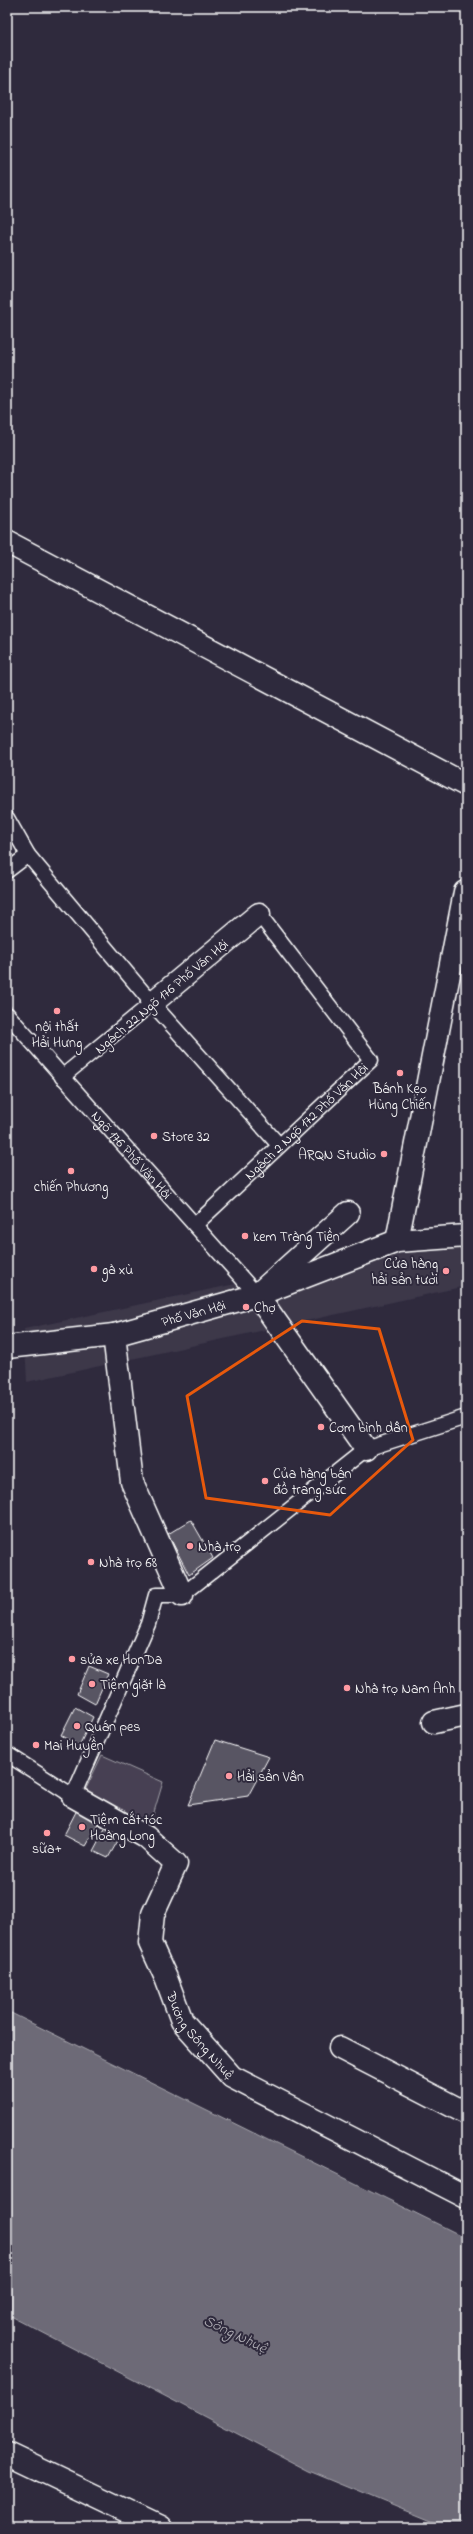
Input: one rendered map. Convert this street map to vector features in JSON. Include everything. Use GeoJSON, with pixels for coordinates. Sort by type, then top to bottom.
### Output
{"type":"FeatureCollection","features":[{"type":"Feature","properties":{"kind":"street"},"geometry":{"type":"LineString","coordinates":[[7,542],[466,785]]}},
{"type":"Feature","properties":{"kind":"street"},"geometry":{"type":"LineString","coordinates":[[397,1241],[465,892]]}},
{"type":"Feature","properties":{"kind":"street","name":"Ngách 22 Ngõ 176 Phố Văn Hội"},"geometry":{"type":"LineString","coordinates":[[152,1003],[260,914]]}},
{"type":"Feature","properties":{"kind":"street"},"geometry":{"type":"LineString","coordinates":[[348,1213],[257,1295],[366,1449]]}},
{"type":"Feature","properties":{"kind":"street","name":"Phố Văn Hội"},"geometry":{"type":"LineString","coordinates":[[7,1348],[114,1335],[257,1295],[397,1241],[466,1236]]}},
{"type":"Feature","properties":{"kind":"street"},"geometry":{"type":"LineString","coordinates":[[114,1335],[132,1482],[182,1595]]}},
{"type":"Feature","properties":{"kind":"street"},"geometry":{"type":"LineString","coordinates":[[434,1722],[466,1715]]}},
{"type":"Feature","properties":{"kind":"street","name":"Đường Sông Nhuệ"},"geometry":{"type":"LineString","coordinates":[[73,1796],[146,1837],[176,1864],[154,1914],[150,1943],[166,1978],[182,2021],[232,2077],[466,2197]]}},
{"type":"Feature","properties":{"kind":"street"},"geometry":{"type":"LineString","coordinates":[[340,2048],[466,2113]]}},
{"type":"Feature","properties":{"kind":"street"},"geometry":{"type":"LineString","coordinates":[[7,2454],[160,2527]]}},
{"type":"Feature","properties":{"kind":"lane"},"geometry":{"type":"LineString","coordinates":[[7,818],[28,856],[152,1003],[279,1145]]}},
{"type":"Feature","properties":{"kind":"lane"},"geometry":{"type":"LineString","coordinates":[[7,871],[28,856]]}},
{"type":"Feature","properties":{"kind":"lane","name":"Ngách 2 Ngõ 172 Phố Văn Hội"},"geometry":{"type":"LineString","coordinates":[[195,1225],[371,1060],[260,914]]}},
{"type":"Feature","properties":{"kind":"lane","name":"Ngách 22 Ngõ 176 Phố Văn Hội"},"geometry":{"type":"LineString","coordinates":[[62,1077],[152,1003]]}},
{"type":"Feature","properties":{"kind":"lane","name":"Ngõ 176 Phố Văn Hội"},"geometry":{"type":"LineString","coordinates":[[9,1018],[257,1295]]}},
{"type":"Feature","properties":{"kind":"lane"},"geometry":{"type":"LineString","coordinates":[[7,1754],[73,1796],[148,1624],[156,1595],[182,1595],[366,1449],[466,1417]]}},
{"type":"Feature","properties":{"kind":"highlighted area"},"geometry":{"type":"Polygon","coordinates":[[[302,1321],[379,1329],[413,1440],[330,1515],[206,1498],[187,1396],[302,1321]]]}},
{"type":"Feature","properties":{"kind":"shaded area","name":"Chợ"},"geometry":{"type":"Polygon","coordinates":[[[466,1235],[466,1286],[27,1382],[24,1329],[466,1235]]]}},
{"type":"Feature","properties":{"kind":"shaded area"},"geometry":{"type":"Polygon","coordinates":[[[102,1755],[163,1782],[148,1832],[84,1793],[102,1755]]]}},
{"type":"Feature","properties":{"kind":"water","name":"Sông Nhuệ"},"geometry":{"type":"Polygon","coordinates":[[[7,2011],[466,2238],[466,2527],[445,2527],[309,2471],[7,2314],[7,2011]]]}},
{"type":"Feature","properties":{"kind":"building","name":"Nhà trọ"},"geometry":{"type":"Polygon","coordinates":[[[191,1520],[213,1558],[189,1575],[168,1534],[191,1520]]]}},
{"type":"Feature","properties":{"kind":"building","name":"Tiệm giặt là"},"geometry":{"type":"Polygon","coordinates":[[[89,1666],[108,1674],[95,1704],[77,1694],[89,1666]]]}},
{"type":"Feature","properties":{"kind":"building","name":"Quán pes"},"geometry":{"type":"Polygon","coordinates":[[[75,1707],[93,1717],[79,1746],[61,1735],[75,1707]]]}},
{"type":"Feature","properties":{"kind":"building","name":"Hải sản Vân"},"geometry":{"type":"Polygon","coordinates":[[[215,1740],[269,1757],[248,1796],[188,1805],[215,1740]]]}},
{"type":"Feature","properties":{"kind":"building","name":"Tiệm cắt tóc Hoàng Long"},"geometry":{"type":"Polygon","coordinates":[[[79,1806],[101,1819],[85,1846],[64,1835],[79,1806]]]}},
{"type":"Feature","properties":{"kind":"building"},"geometry":{"type":"Polygon","coordinates":[[[108,1823],[123,1832],[108,1858],[93,1851],[108,1823]]]}},
{"type":"Feature","properties":{"kind":"place","name":"nội thất Hải Hưng"},"geometry":{"type":"Point","coordinates":[57,1011]}},
{"type":"Feature","properties":{"kind":"place","name":"Bánh Kẹo Hùng Chiến"},"geometry":{"type":"Point","coordinates":[400,1073]}},
{"type":"Feature","properties":{"kind":"place","name":"Store 32"},"geometry":{"type":"Point","coordinates":[154,1136]}},
{"type":"Feature","properties":{"kind":"place","name":"ARQN Studio"},"geometry":{"type":"Point","coordinates":[384,1154]}},
{"type":"Feature","properties":{"kind":"place","name":"chiến Phương"},"geometry":{"type":"Point","coordinates":[71,1171]}},
{"type":"Feature","properties":{"kind":"place","name":"kem Tràng Tiền"},"geometry":{"type":"Point","coordinates":[245,1236]}},
{"type":"Feature","properties":{"kind":"place","name":"gà xù"},"geometry":{"type":"Point","coordinates":[94,1269]}},
{"type":"Feature","properties":{"kind":"place","name":"Cửa hàng hải sản tươi"},"geometry":{"type":"Point","coordinates":[446,1271]}},
{"type":"Feature","properties":{"kind":"place","name":"Chợ"},"geometry":{"type":"Point","coordinates":[246,1307]}},
{"type":"Feature","properties":{"kind":"place","name":"Cơm bình dân"},"geometry":{"type":"Point","coordinates":[321,1427]}},
{"type":"Feature","properties":{"kind":"place","name":"Của hàng bán đồ trang sức"},"geometry":{"type":"Point","coordinates":[265,1481]}},
{"type":"Feature","properties":{"kind":"place","name":"Nhà trọ"},"geometry":{"type":"Point","coordinates":[190,1546]}},
{"type":"Feature","properties":{"kind":"place","name":"Nhà trọ 68"},"geometry":{"type":"Point","coordinates":[91,1562]}},
{"type":"Feature","properties":{"kind":"place","name":"sửa xe HonDa"},"geometry":{"type":"Point","coordinates":[72,1659]}},
{"type":"Feature","properties":{"kind":"place","name":"Tiệm giặt là"},"geometry":{"type":"Point","coordinates":[92,1684]}},
{"type":"Feature","properties":{"kind":"place","name":"Nhà trọ Nam Anh"},"geometry":{"type":"Point","coordinates":[347,1688]}},
{"type":"Feature","properties":{"kind":"place","name":"Quán pes"},"geometry":{"type":"Point","coordinates":[77,1726]}},
{"type":"Feature","properties":{"kind":"place","name":"Mai Huyền"},"geometry":{"type":"Point","coordinates":[36,1745]}},
{"type":"Feature","properties":{"kind":"place","name":"Hải sản Vân"},"geometry":{"type":"Point","coordinates":[229,1776]}},
{"type":"Feature","properties":{"kind":"place","name":"Tiệm cắt tóc Hoàng Long"},"geometry":{"type":"Point","coordinates":[82,1827]}},
{"type":"Feature","properties":{"kind":"place","name":"sữa+"},"geometry":{"type":"Point","coordinates":[47,1833]}}]}
